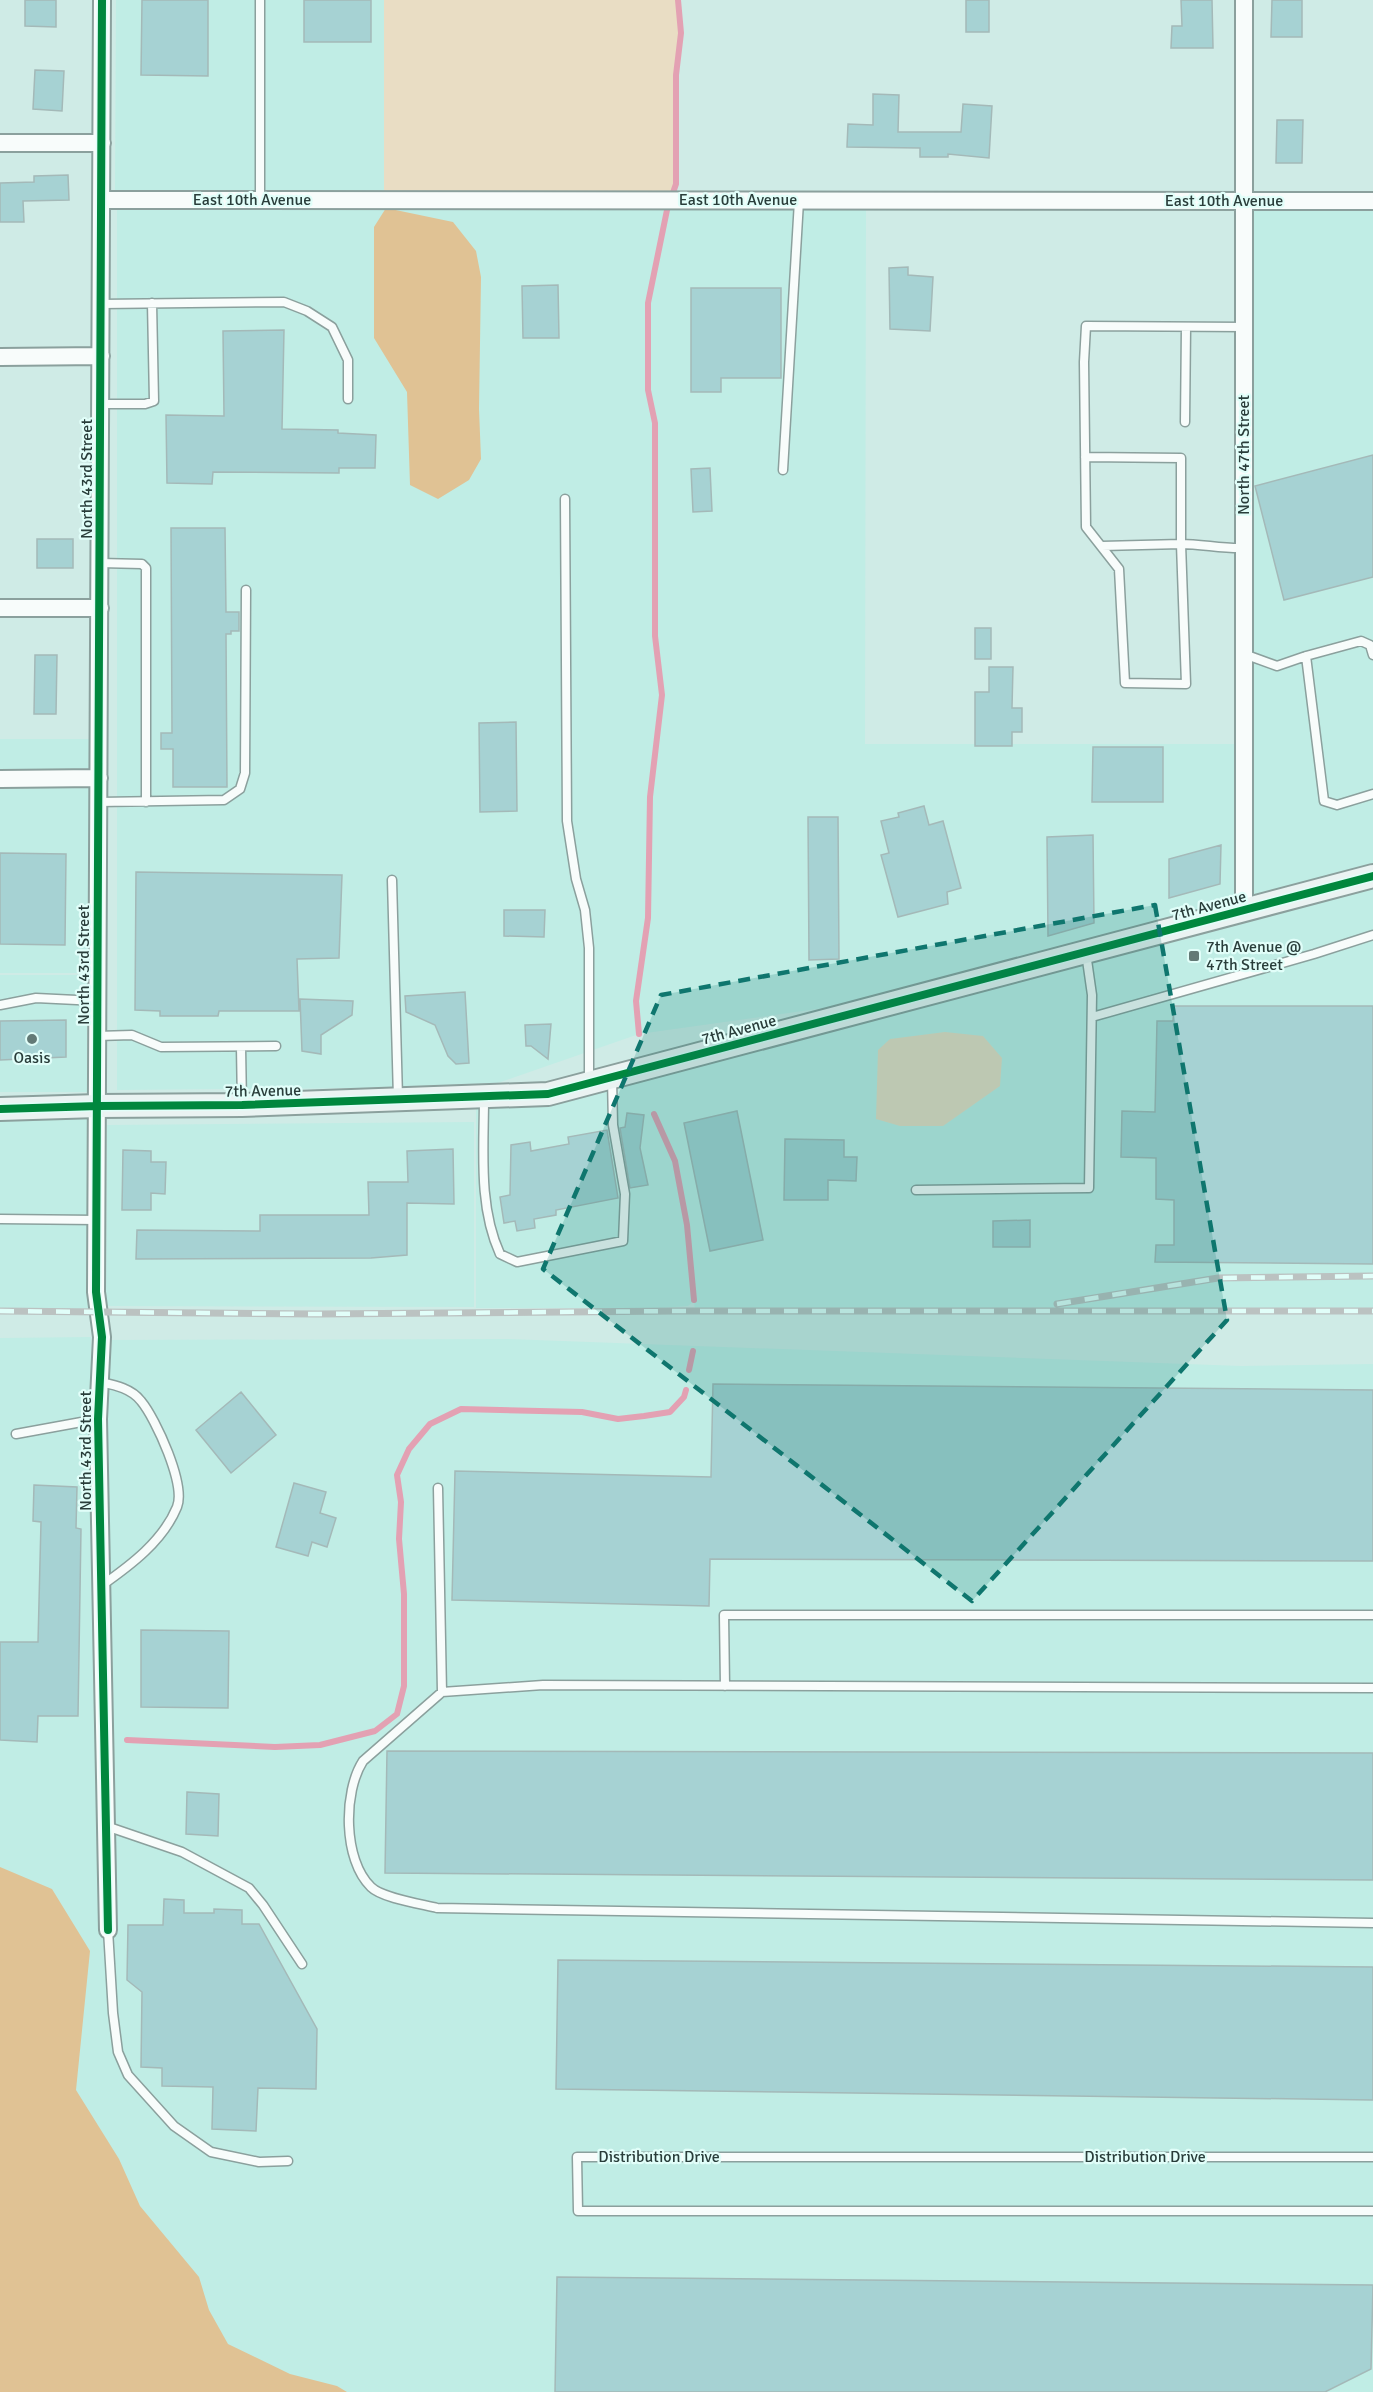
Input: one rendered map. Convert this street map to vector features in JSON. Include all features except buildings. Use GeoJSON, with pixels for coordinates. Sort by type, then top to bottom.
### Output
{"type":"FeatureCollection","features":[{"type":"Feature","properties":{"kind":"street","name":"North 43rd Street"},"geometry":{"type":"LineString","coordinates":[[102,0],[96,1292],[102,1338],[98,1419],[108,1930]]}},
{"type":"Feature","properties":{"kind":"street","name":"North 47th Street"},"geometry":{"type":"LineString","coordinates":[[1244,0],[1244,911]]}},
{"type":"Feature","properties":{"kind":"street"},"geometry":{"type":"LineString","coordinates":[[0,143],[102,143]]}},
{"type":"Feature","properties":{"kind":"street","name":"East 10th Avenue"},"geometry":{"type":"LineString","coordinates":[[102,200],[1373,201]]}},
{"type":"Feature","properties":{"kind":"street"},"geometry":{"type":"LineString","coordinates":[[0,357],[101,356]]}},
{"type":"Feature","properties":{"kind":"street"},"geometry":{"type":"LineString","coordinates":[[0,608],[100,608]]}},
{"type":"Feature","properties":{"kind":"street"},"geometry":{"type":"LineString","coordinates":[[0,778],[99,778]]}},
{"type":"Feature","properties":{"kind":"street","name":"7th Avenue"},"geometry":{"type":"LineString","coordinates":[[0,1109],[399,1101],[548,1094],[1373,876]]}},
{"type":"Feature","properties":{"kind":"lane"},"geometry":{"type":"LineString","coordinates":[[260,0],[260,200]]}},
{"type":"Feature","properties":{"kind":"lane"},"geometry":{"type":"LineString","coordinates":[[783,470],[799,201]]}},
{"type":"Feature","properties":{"kind":"lane"},"geometry":{"type":"LineString","coordinates":[[101,304],[284,302],[307,311],[332,327],[348,360],[348,399]]}},
{"type":"Feature","properties":{"kind":"lane"},"geometry":{"type":"LineString","coordinates":[[100,404],[145,404],[154,401],[152,303]]}},
{"type":"Feature","properties":{"kind":"lane"},"geometry":{"type":"LineString","coordinates":[[1085,457],[1181,458],[1181,544],[1186,684],[1125,683],[1119,569],[1086,527],[1085,457],[1084,362],[1086,326],[1245,327]]}},
{"type":"Feature","properties":{"kind":"lane"},"geometry":{"type":"LineString","coordinates":[[1185,422],[1186,327]]}},
{"type":"Feature","properties":{"kind":"lane"},"geometry":{"type":"LineString","coordinates":[[565,500],[567,821],[576,879],[585,910],[589,948],[589,1083]]}},
{"type":"Feature","properties":{"kind":"lane"},"geometry":{"type":"LineString","coordinates":[[1102,546],[1202,544],[1223,548],[1244,548]]}},
{"type":"Feature","properties":{"kind":"lane"},"geometry":{"type":"LineString","coordinates":[[100,563],[141,564],[146,568],[146,802]]}},
{"type":"Feature","properties":{"kind":"lane"},"geometry":{"type":"LineString","coordinates":[[99,802],[224,800],[240,789],[245,773],[246,590]]}},
{"type":"Feature","properties":{"kind":"lane"},"geometry":{"type":"LineString","coordinates":[[1244,654],[1277,666],[1361,641],[1370,645],[1373,655]]}},
{"type":"Feature","properties":{"kind":"lane"},"geometry":{"type":"LineString","coordinates":[[1306,656],[1324,801],[1337,805],[1373,794]]}},
{"type":"Feature","properties":{"kind":"lane"},"geometry":{"type":"LineString","coordinates":[[392,880],[399,1101]]}},
{"type":"Feature","properties":{"kind":"lane"},"geometry":{"type":"LineString","coordinates":[[1092,1017],[1373,935]]}},
{"type":"Feature","properties":{"kind":"lane"},"geometry":{"type":"LineString","coordinates":[[916,1190],[1089,1188],[1092,995],[1086,952]]}},
{"type":"Feature","properties":{"kind":"lane"},"geometry":{"type":"LineString","coordinates":[[0,1005],[36,998],[98,1001]]}},
{"type":"Feature","properties":{"kind":"lane"},"geometry":{"type":"LineString","coordinates":[[98,1036],[132,1035],[161,1047],[276,1046]]}},
{"type":"Feature","properties":{"kind":"lane"},"geometry":{"type":"LineString","coordinates":[[241,1047],[242,1105]]}},
{"type":"Feature","properties":{"kind":"lane"},"geometry":{"type":"LineString","coordinates":[[484,1097],[484,1183],[493,1239],[500,1254],[517,1262],[623,1241],[625,1194],[613,1125],[612,1077]]}},
{"type":"Feature","properties":{"kind":"lane"},"geometry":{"type":"LineString","coordinates":[[0,1219],[97,1220]]}},
{"type":"Feature","properties":{"kind":"lane"},"geometry":{"type":"LineString","coordinates":[[100,1382],[128,1390],[141,1400],[171,1458],[177,1478],[179,1504],[166,1530],[128,1567],[101,1586]]}},
{"type":"Feature","properties":{"kind":"lane"},"geometry":{"type":"LineString","coordinates":[[16,1434],[98,1419]]}},
{"type":"Feature","properties":{"kind":"lane"},"geometry":{"type":"LineString","coordinates":[[438,1488],[442,1692]]}},
{"type":"Feature","properties":{"kind":"lane"},"geometry":{"type":"LineString","coordinates":[[725,1686],[724,1615],[1373,1615]]}},
{"type":"Feature","properties":{"kind":"lane"},"geometry":{"type":"LineString","coordinates":[[1373,1688],[543,1685],[442,1692],[363,1761],[354,1774],[349,1802],[351,1847],[358,1870],[372,1889],[437,1908],[1373,1923]]}},
{"type":"Feature","properties":{"kind":"lane"},"geometry":{"type":"LineString","coordinates":[[106,1826],[182,1852],[249,1888],[302,1964]]}},
{"type":"Feature","properties":{"kind":"lane"},"geometry":{"type":"LineString","coordinates":[[108,1930],[118,2052],[128,2075],[174,2126],[211,2152],[259,2162],[288,2161]]}},
{"type":"Feature","properties":{"kind":"lane","name":"Distribution Drive"},"geometry":{"type":"LineString","coordinates":[[1373,2157],[577,2157],[578,2211],[1373,2211]]}},
{"type":"Feature","properties":{"kind":"highlighted area"},"geometry":{"type":"Polygon","coordinates":[[[1155,905],[1227,1320],[972,1601],[543,1269],[661,995],[1155,905]]]}},
{"type":"Feature","properties":{"kind":"shaded area"},"geometry":{"type":"Polygon","coordinates":[[[116,0],[384,0],[384,195],[115,193],[116,0]]]}},
{"type":"Feature","properties":{"kind":"shaded area"},"geometry":{"type":"Polygon","coordinates":[[[384,0],[678,0],[681,33],[676,76],[676,184],[674,194],[384,195],[384,0]]]}},
{"type":"Feature","properties":{"kind":"shaded area"},"geometry":{"type":"Polygon","coordinates":[[[1250,197],[1373,199],[1373,870],[1245,905],[1250,197]]]}},
{"type":"Feature","properties":{"kind":"shaded area"},"geometry":{"type":"Polygon","coordinates":[[[386,208],[453,222],[476,251],[481,277],[479,409],[481,459],[469,480],[438,499],[410,485],[407,392],[374,338],[374,227],[386,208]]]}},
{"type":"Feature","properties":{"kind":"shaded area"},"geometry":{"type":"Polygon","coordinates":[[[117,209],[866,209],[865,744],[1240,744],[1241,910],[888,999],[639,1034],[486,1087],[117,1090],[117,209]]]}},
{"type":"Feature","properties":{"kind":"shaded area"},"geometry":{"type":"Polygon","coordinates":[[[0,739],[94,739],[93,973],[0,973],[0,739]]]}},
{"type":"Feature","properties":{"kind":"shaded area"},"geometry":{"type":"Polygon","coordinates":[[[1373,878],[1373,1308],[695,1311],[694,1301],[688,1306],[662,1308],[476,1308],[476,1100],[554,1093],[1373,878]]]}},
{"type":"Feature","properties":{"kind":"shaded area"},"geometry":{"type":"Polygon","coordinates":[[[0,975],[87,975],[87,1092],[0,1092],[0,975]]]}},
{"type":"Feature","properties":{"kind":"shaded area"},"geometry":{"type":"Polygon","coordinates":[[[945,1032],[983,1036],[1002,1058],[1000,1086],[943,1126],[900,1126],[876,1119],[878,1050],[890,1039],[945,1032]]]}},
{"type":"Feature","properties":{"kind":"shaded area"},"geometry":{"type":"Polygon","coordinates":[[[0,1118],[93,1118],[95,1310],[0,1309],[0,1118]]]}},
{"type":"Feature","properties":{"kind":"shaded area"},"geometry":{"type":"Polygon","coordinates":[[[474,1122],[474,1307],[106,1306],[107,1125],[474,1122]]]}},
{"type":"Feature","properties":{"kind":"shaded area"},"geometry":{"type":"Polygon","coordinates":[[[91,1337],[96,1569],[101,1340],[509,1339],[1241,1366],[1373,1364],[1373,2392],[263,2392],[0,2041],[0,1338],[91,1337]]]}},
{"type":"Feature","properties":{"kind":"shaded area"},"geometry":{"type":"Polygon","coordinates":[[[0,1867],[52,1889],[90,1951],[76,2090],[119,2159],[140,2206],[199,2277],[209,2310],[228,2344],[290,2374],[337,2386],[347,2392],[0,2392],[0,1867]]]}},
{"type":"Feature","properties":{"kind":"waterway"},"geometry":{"type":"LineString","coordinates":[[639,1034],[636,1001],[648,918],[650,797],[662,695],[655,636],[655,423],[648,390],[648,303],[667,210],[676,184],[676,75],[681,33],[678,0]]}},
{"type":"Feature","properties":{"kind":"waterway"},"geometry":{"type":"LineString","coordinates":[[654,1114],[675,1161],[687,1225],[694,1300]]}},
{"type":"Feature","properties":{"kind":"waterway"},"geometry":{"type":"LineString","coordinates":[[689,1370],[693,1351]]}},
{"type":"Feature","properties":{"kind":"waterway"},"geometry":{"type":"LineString","coordinates":[[127,1740],[275,1747],[320,1745],[375,1731],[397,1714],[404,1686],[404,1594],[399,1539],[401,1502],[397,1475],[409,1449],[430,1424],[461,1409],[582,1412],[618,1419],[644,1416],[670,1412],[684,1397],[686,1390]]}},
{"type":"Feature","properties":{"kind":"railway"},"geometry":{"type":"LineString","coordinates":[[1057,1304],[1218,1278],[1373,1276]]}},
{"type":"Feature","properties":{"kind":"railway"},"geometry":{"type":"LineString","coordinates":[[0,1311],[317,1314],[677,1311],[1373,1311]]}},
{"type":"Feature","properties":{"kind":"cycle path"},"geometry":{"type":"LineString","coordinates":[[102,0],[96,1292],[102,1337],[98,1419],[108,1930]]}},
{"type":"Feature","properties":{"kind":"cycle path"},"geometry":{"type":"LineString","coordinates":[[0,1109],[242,1105],[548,1094],[1373,876]]}},
{"type":"Feature","properties":{"kind":"place","name":"7th Avenue @ 47th Street"},"geometry":{"type":"Point","coordinates":[1194,956]}},
{"type":"Feature","properties":{"kind":"place","name":"Oasis"},"geometry":{"type":"Point","coordinates":[32,1039]}}]}
